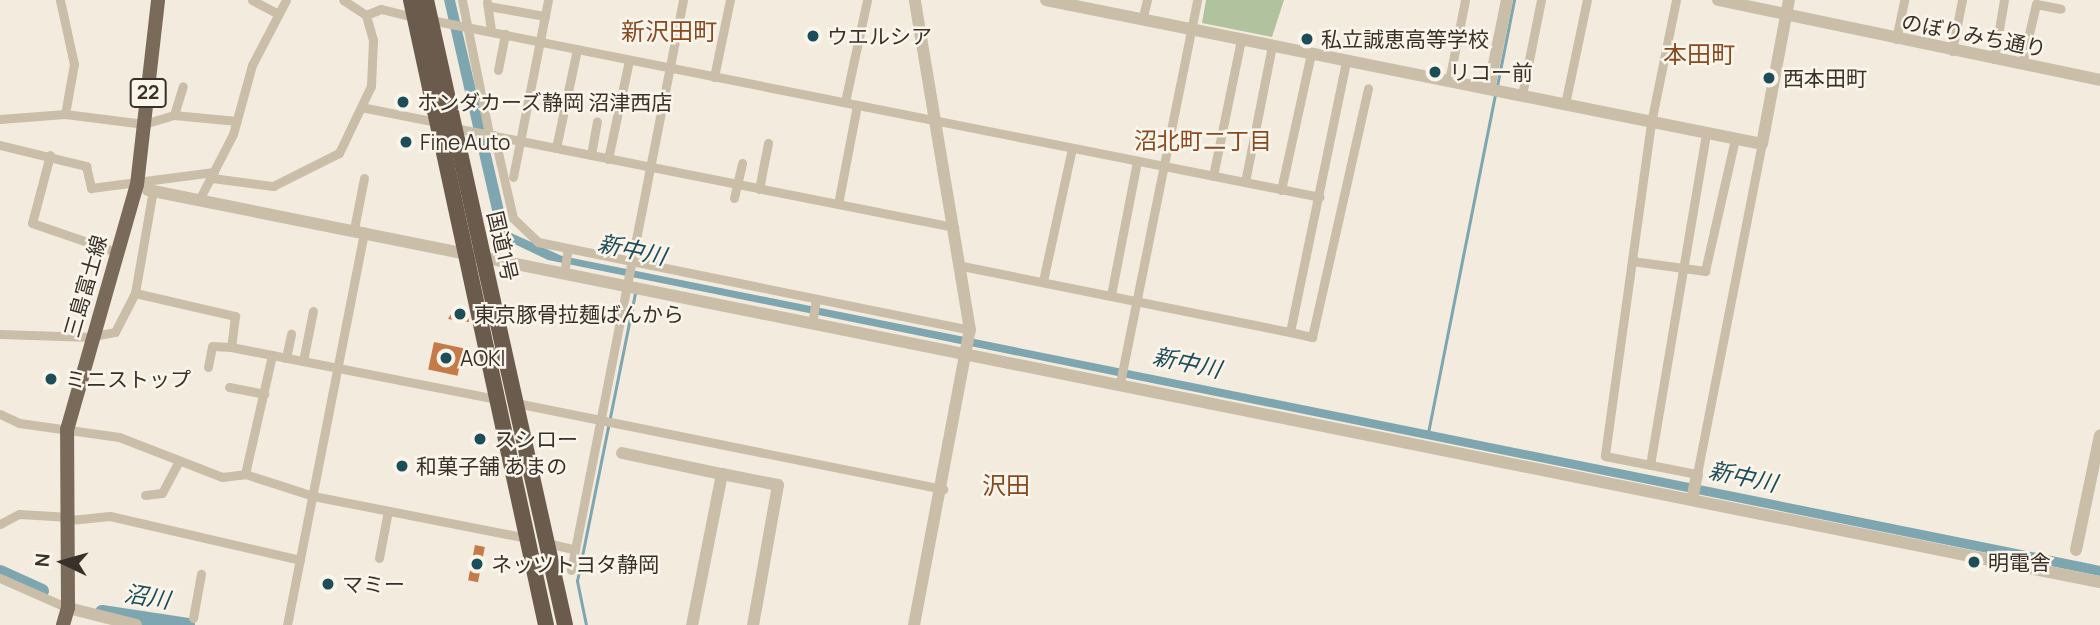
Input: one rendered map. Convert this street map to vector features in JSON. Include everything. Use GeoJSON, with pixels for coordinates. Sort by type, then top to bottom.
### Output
{"type":"FeatureCollection","features":[{"type":"Feature","properties":{"kind":"highway","name":"国道1号"},"geometry":{"type":"LineString","coordinates":[[411,0],[546,625]]}},
{"type":"Feature","properties":{"kind":"highway","name":"国道1号"},"geometry":{"type":"LineString","coordinates":[[426,0],[437,21],[461,129],[484,256],[565,625]]}},
{"type":"Feature","properties":{"kind":"main road","name":"三島富士線"},"geometry":{"type":"LineString","coordinates":[[63,625],[68,608],[68,430],[116,252],[145,186],[144,124],[159,0]]}},
{"type":"Feature","properties":{"kind":"street"},"geometry":{"type":"LineString","coordinates":[[60,0],[74,64],[65,114]]}},
{"type":"Feature","properties":{"kind":"street"},"geometry":{"type":"LineString","coordinates":[[252,0],[251,5],[278,15]]}},
{"type":"Feature","properties":{"kind":"street"},"geometry":{"type":"LineString","coordinates":[[199,200],[237,121],[252,65],[286,0]]}},
{"type":"Feature","properties":{"kind":"street"},"geometry":{"type":"LineString","coordinates":[[0,145],[50,155],[86,166],[91,188],[145,186],[213,175],[273,186],[316,167],[339,153],[371,86],[373,26],[366,15],[343,0]]}},
{"type":"Feature","properties":{"kind":"street"},"geometry":{"type":"LineString","coordinates":[[462,0],[491,135],[513,218],[538,242],[567,251],[816,299],[970,333]]}},
{"type":"Feature","properties":{"kind":"street"},"geometry":{"type":"LineString","coordinates":[[513,177],[548,0]]}},
{"type":"Feature","properties":{"kind":"street"},"geometry":{"type":"LineString","coordinates":[[571,570],[598,420],[628,284],[683,0]]}},
{"type":"Feature","properties":{"kind":"street"},"geometry":{"type":"LineString","coordinates":[[714,77],[730,0]]}},
{"type":"Feature","properties":{"kind":"street"},"geometry":{"type":"LineString","coordinates":[[845,102],[867,0]]}},
{"type":"Feature","properties":{"kind":"street"},"geometry":{"type":"LineString","coordinates":[[914,625],[943,489],[970,333],[962,266],[915,0]]}},
{"type":"Feature","properties":{"kind":"street"},"geometry":{"type":"LineString","coordinates":[[1046,0],[1087,4],[1190,30],[1762,144]]}},
{"type":"Feature","properties":{"kind":"street"},"geometry":{"type":"LineString","coordinates":[[1142,20],[1147,0]]}},
{"type":"Feature","properties":{"kind":"street"},"geometry":{"type":"LineString","coordinates":[[1120,383],[1196,0]]}},
{"type":"Feature","properties":{"kind":"street"},"geometry":{"type":"LineString","coordinates":[[1449,81],[1465,0]]}},
{"type":"Feature","properties":{"kind":"street"},"geometry":{"type":"LineString","coordinates":[[1489,89],[1507,0]]}},
{"type":"Feature","properties":{"kind":"street"},"geometry":{"type":"LineString","coordinates":[[1522,95],[1541,0]]}},
{"type":"Feature","properties":{"kind":"street"},"geometry":{"type":"LineString","coordinates":[[1564,104],[1587,0]]}},
{"type":"Feature","properties":{"kind":"street"},"geometry":{"type":"LineString","coordinates":[[1676,0],[1651,123],[1605,456],[1697,474]]}},
{"type":"Feature","properties":{"kind":"street","name":"のぼりみち通り"},"geometry":{"type":"LineString","coordinates":[[1718,0],[1786,17],[2100,79]]}},
{"type":"Feature","properties":{"kind":"street"},"geometry":{"type":"LineString","coordinates":[[1692,500],[1788,0]]}},
{"type":"Feature","properties":{"kind":"street"},"geometry":{"type":"LineString","coordinates":[[1896,39],[1904,0]]}},
{"type":"Feature","properties":{"kind":"street"},"geometry":{"type":"LineString","coordinates":[[1952,51],[1962,0]]}},
{"type":"Feature","properties":{"kind":"street"},"geometry":{"type":"LineString","coordinates":[[1994,59],[2004,0]]}},
{"type":"Feature","properties":{"kind":"street"},"geometry":{"type":"LineString","coordinates":[[491,32],[487,3],[545,16]]}},
{"type":"Feature","properties":{"kind":"street"},"geometry":{"type":"LineString","coordinates":[[2022,64],[2036,4],[2062,9]]}},
{"type":"Feature","properties":{"kind":"street"},"geometry":{"type":"LineString","coordinates":[[366,15],[381,9],[414,17]]}},
{"type":"Feature","properties":{"kind":"street"},"geometry":{"type":"LineString","coordinates":[[437,21],[1320,197]]}},
{"type":"Feature","properties":{"kind":"street"},"geometry":{"type":"LineString","coordinates":[[498,70],[505,34]]}},
{"type":"Feature","properties":{"kind":"street"},"geometry":{"type":"LineString","coordinates":[[1213,176],[1241,40]]}},
{"type":"Feature","properties":{"kind":"street"},"geometry":{"type":"LineString","coordinates":[[1245,182],[1272,46]]}},
{"type":"Feature","properties":{"kind":"street"},"geometry":{"type":"LineString","coordinates":[[556,148],[577,49]]}},
{"type":"Feature","properties":{"kind":"street"},"geometry":{"type":"LineString","coordinates":[[1281,190],[1311,54]]}},
{"type":"Feature","properties":{"kind":"street"},"geometry":{"type":"LineString","coordinates":[[608,159],[629,60]]}},
{"type":"Feature","properties":{"kind":"street"},"geometry":{"type":"LineString","coordinates":[[1290,332],[1346,61]]}},
{"type":"Feature","properties":{"kind":"street"},"geometry":{"type":"LineString","coordinates":[[174,115],[183,86]]}},
{"type":"Feature","properties":{"kind":"street"},"geometry":{"type":"LineString","coordinates":[[962,266],[1312,337],[1368,88]]}},
{"type":"Feature","properties":{"kind":"street"},"geometry":{"type":"LineString","coordinates":[[838,204],[857,105]]}},
{"type":"Feature","properties":{"kind":"street"},"geometry":{"type":"LineString","coordinates":[[361,107],[436,122]]}},
{"type":"Feature","properties":{"kind":"street"},"geometry":{"type":"LineString","coordinates":[[0,119],[65,114],[144,124],[174,115],[237,121]]}},
{"type":"Feature","properties":{"kind":"street"},"geometry":{"type":"LineString","coordinates":[[591,155],[597,122]]}},
{"type":"Feature","properties":{"kind":"street"},"geometry":{"type":"LineString","coordinates":[[461,129],[954,227]]}},
{"type":"Feature","properties":{"kind":"street"},"geometry":{"type":"LineString","coordinates":[[1650,465],[1706,133]]}},
{"type":"Feature","properties":{"kind":"street"},"geometry":{"type":"LineString","coordinates":[[1632,261],[1682,270],[1706,271],[1735,139]]}},
{"type":"Feature","properties":{"kind":"street"},"geometry":{"type":"LineString","coordinates":[[759,189],[768,143]]}},
{"type":"Feature","properties":{"kind":"street"},"geometry":{"type":"LineString","coordinates":[[1043,281],[1072,148]]}},
{"type":"Feature","properties":{"kind":"street"},"geometry":{"type":"LineString","coordinates":[[50,155],[32,223],[116,252]]}},
{"type":"Feature","properties":{"kind":"street"},"geometry":{"type":"LineString","coordinates":[[1111,295],[1137,161]]}},
{"type":"Feature","properties":{"kind":"street"},"geometry":{"type":"LineString","coordinates":[[734,198],[742,163]]}},
{"type":"Feature","properties":{"kind":"street"},"geometry":{"type":"LineString","coordinates":[[287,625],[337,369],[359,230],[364,178]]}},
{"type":"Feature","properties":{"kind":"street"},"geometry":{"type":"LineString","coordinates":[[145,186],[199,200],[564,271],[811,324],[1120,383],[2100,582]]}},
{"type":"Feature","properties":{"kind":"street"},"geometry":{"type":"LineString","coordinates":[[0,334],[91,337],[115,332],[135,293],[145,186]]}},
{"type":"Feature","properties":{"kind":"street"},"geometry":{"type":"LineString","coordinates":[[564,271],[567,251]]}},
{"type":"Feature","properties":{"kind":"street"},"geometry":{"type":"LineString","coordinates":[[135,293],[235,316],[230,347]]}},
{"type":"Feature","properties":{"kind":"street"},"geometry":{"type":"LineString","coordinates":[[811,324],[816,299]]}},
{"type":"Feature","properties":{"kind":"street"},"geometry":{"type":"LineString","coordinates":[[303,362],[313,311]]}},
{"type":"Feature","properties":{"kind":"street"},"geometry":{"type":"LineString","coordinates":[[286,358],[290,334]]}},
{"type":"Feature","properties":{"kind":"street"},"geometry":{"type":"LineString","coordinates":[[208,367],[212,346],[230,347],[497,399]]}},
{"type":"Feature","properties":{"kind":"street"},"geometry":{"type":"LineString","coordinates":[[245,474],[272,355]]}},
{"type":"Feature","properties":{"kind":"street"},"geometry":{"type":"LineString","coordinates":[[229,387],[264,394]]}},
{"type":"Feature","properties":{"kind":"street"},"geometry":{"type":"LineString","coordinates":[[516,403],[943,489]]}},
{"type":"Feature","properties":{"kind":"street"},"geometry":{"type":"LineString","coordinates":[[0,414],[68,430],[119,437],[222,477],[245,474],[313,496],[528,538]]}},
{"type":"Feature","properties":{"kind":"street"},"geometry":{"type":"LineString","coordinates":[[2076,550],[2095,472],[2100,435]]}},
{"type":"Feature","properties":{"kind":"street"},"geometry":{"type":"LineString","coordinates":[[622,453],[778,485],[753,625]]}},
{"type":"Feature","properties":{"kind":"street"},"geometry":{"type":"LineString","coordinates":[[145,495],[162,493],[179,461]]}},
{"type":"Feature","properties":{"kind":"street"},"geometry":{"type":"LineString","coordinates":[[692,625],[722,474]]}},
{"type":"Feature","properties":{"kind":"street"},"geometry":{"type":"LineString","coordinates":[[379,558],[388,511]]}},
{"type":"Feature","properties":{"kind":"street"},"geometry":{"type":"LineString","coordinates":[[0,524],[19,514],[70,519],[110,516],[300,560]]}},
{"type":"Feature","properties":{"kind":"street"},"geometry":{"type":"LineString","coordinates":[[547,543],[575,549]]}},
{"type":"Feature","properties":{"kind":"street"},"geometry":{"type":"LineString","coordinates":[[193,618],[201,574]]}},
{"type":"Feature","properties":{"kind":"street"},"geometry":{"type":"LineString","coordinates":[[0,578],[68,608],[136,625]]}},
{"type":"Feature","properties":{"kind":"green space"},"geometry":{"type":"Polygon","coordinates":[[[1206,0],[1284,0],[1272,37],[1202,23],[1206,0]]]}},
{"type":"Feature","properties":{"kind":"water"},"geometry":{"type":"Polygon","coordinates":[[[444,0],[455,0],[509,232],[562,256],[2091,564],[2100,566],[2100,576],[548,260],[508,241],[494,219],[444,0]]]}},
{"type":"Feature","properties":{"kind":"building","name":"東京豚骨拉麺ばんから"},"geometry":{"type":"Polygon","coordinates":[[[455,307],[467,308],[469,322],[448,319],[455,307]]]}},
{"type":"Feature","properties":{"kind":"building","name":"AOKI"},"geometry":{"type":"Polygon","coordinates":[[[434,342],[463,348],[458,376],[428,369],[434,342]]]}},
{"type":"Feature","properties":{"kind":"building","name":"ネッツトヨタ静岡"},"geometry":{"type":"Polygon","coordinates":[[[475,545],[485,547],[478,582],[468,580],[475,545]]]}},
{"type":"Feature","properties":{"kind":"waterway"},"geometry":{"type":"LineString","coordinates":[[1497,86],[1514,0]]}},
{"type":"Feature","properties":{"kind":"waterway"},"geometry":{"type":"LineString","coordinates":[[1428,433],[1495,96]]}},
{"type":"Feature","properties":{"kind":"waterway"},"geometry":{"type":"LineString","coordinates":[[586,625],[577,581],[635,293]]}},
{"type":"Feature","properties":{"kind":"waterway","name":"沼川"},"geometry":{"type":"LineString","coordinates":[[0,572],[42,591]]}},
{"type":"Feature","properties":{"kind":"waterway","name":"沼川"},"geometry":{"type":"LineString","coordinates":[[102,612],[188,625]]}},
{"type":"Feature","properties":{"kind":"place","name":"ウエルシア"},"geometry":{"type":"Point","coordinates":[813,36]}},
{"type":"Feature","properties":{"kind":"place","name":"私立誠恵高等学校"},"geometry":{"type":"Point","coordinates":[1307,39]}},
{"type":"Feature","properties":{"kind":"place","name":"リコー前"},"geometry":{"type":"Point","coordinates":[1435,72]}},
{"type":"Feature","properties":{"kind":"place","name":"西本田町"},"geometry":{"type":"Point","coordinates":[1769,78]}},
{"type":"Feature","properties":{"kind":"place","name":"ホンダカーズ静岡 沼津西店"},"geometry":{"type":"Point","coordinates":[403,102]}},
{"type":"Feature","properties":{"kind":"place","name":"Fine Auto"},"geometry":{"type":"Point","coordinates":[406,142]}},
{"type":"Feature","properties":{"kind":"place","name":"東京豚骨拉麺ばんから"},"geometry":{"type":"Point","coordinates":[460,314]}},
{"type":"Feature","properties":{"kind":"place","name":"AOKI"},"geometry":{"type":"Point","coordinates":[446,358]}},
{"type":"Feature","properties":{"kind":"place","name":"ミニストップ"},"geometry":{"type":"Point","coordinates":[51,379]}},
{"type":"Feature","properties":{"kind":"place","name":"スシロー"},"geometry":{"type":"Point","coordinates":[480,439]}},
{"type":"Feature","properties":{"kind":"place","name":"和菓子舗 あまの"},"geometry":{"type":"Point","coordinates":[402,466]}},
{"type":"Feature","properties":{"kind":"place","name":"明電舎"},"geometry":{"type":"Point","coordinates":[1974,562]}},
{"type":"Feature","properties":{"kind":"place","name":"ネッツトヨタ静岡"},"geometry":{"type":"Point","coordinates":[477,564]}},
{"type":"Feature","properties":{"kind":"place","name":"マミー"},"geometry":{"type":"Point","coordinates":[328,584]}},
{"type":"Feature","properties":{"kind":"district","name":"新沢田町"},"geometry":{"type":"Point","coordinates":[669,31]}},
{"type":"Feature","properties":{"kind":"district","name":"本田町"},"geometry":{"type":"Point","coordinates":[1699,54]}},
{"type":"Feature","properties":{"kind":"district","name":"沼北町二丁目"},"geometry":{"type":"Point","coordinates":[1203,140]}},
{"type":"Feature","properties":{"kind":"district","name":"沢田"},"geometry":{"type":"Point","coordinates":[1006,485]}},
{"type":"Feature","properties":{"kind":"water label","name":"新中川"},"geometry":{"type":"Point","coordinates":[632,249]}},
{"type":"Feature","properties":{"kind":"water label","name":"新中川"},"geometry":{"type":"Point","coordinates":[1187,362]}},
{"type":"Feature","properties":{"kind":"water label","name":"新中川"},"geometry":{"type":"Point","coordinates":[1743,476]}}]}
